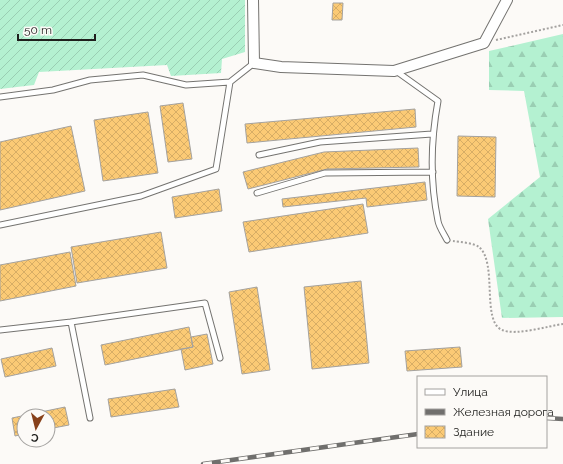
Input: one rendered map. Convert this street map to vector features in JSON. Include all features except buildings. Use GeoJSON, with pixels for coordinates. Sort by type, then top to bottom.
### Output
{"type":"FeatureCollection","features":[{"type":"Feature","properties":{"kind":"street"},"geometry":{"type":"LineString","coordinates":[[253,0],[254,63],[281,67],[394,71],[484,43],[507,0]]}},
{"type":"Feature","properties":{"kind":"lane"},"geometry":{"type":"LineString","coordinates":[[0,97],[53,90],[90,80],[143,75],[186,85],[230,82],[254,63]]}},
{"type":"Feature","properties":{"kind":"lane"},"geometry":{"type":"LineString","coordinates":[[394,71],[438,101],[432,134],[433,172],[438,222],[447,240]]}},
{"type":"Feature","properties":{"kind":"lane"},"geometry":{"type":"LineString","coordinates":[[0,225],[142,196],[216,169],[230,82]]}},
{"type":"Feature","properties":{"kind":"lane"},"geometry":{"type":"LineString","coordinates":[[259,155],[320,142],[432,134]]}},
{"type":"Feature","properties":{"kind":"lane"},"geometry":{"type":"LineString","coordinates":[[257,193],[325,173],[433,172]]}},
{"type":"Feature","properties":{"kind":"lane"},"geometry":{"type":"LineString","coordinates":[[0,330],[71,322],[205,303],[220,358]]}},
{"type":"Feature","properties":{"kind":"lane"},"geometry":{"type":"LineString","coordinates":[[71,322],[90,418]]}},
{"type":"Feature","properties":{"kind":"path"},"geometry":{"type":"LineString","coordinates":[[484,43],[563,25]]}},
{"type":"Feature","properties":{"kind":"path"},"geometry":{"type":"LineString","coordinates":[[447,240],[479,246],[486,256],[494,321],[501,330],[513,332],[563,324]]}},
{"type":"Feature","properties":{"kind":"green space"},"geometry":{"type":"Polygon","coordinates":[[[0,0],[245,0],[245,52],[222,59],[221,73],[171,76],[167,65],[39,72],[34,85],[0,89],[0,0]]]}},
{"type":"Feature","properties":{"kind":"green space"},"geometry":{"type":"Polygon","coordinates":[[[563,34],[563,317],[502,318],[488,219],[540,177],[524,91],[489,90],[489,51],[563,34]]]}},
{"type":"Feature","properties":{"kind":"railway"},"geometry":{"type":"LineString","coordinates":[[547,418],[563,419]]}},
{"type":"Feature","properties":{"kind":"railway"},"geometry":{"type":"LineString","coordinates":[[203,464],[417,434]]}}]}
